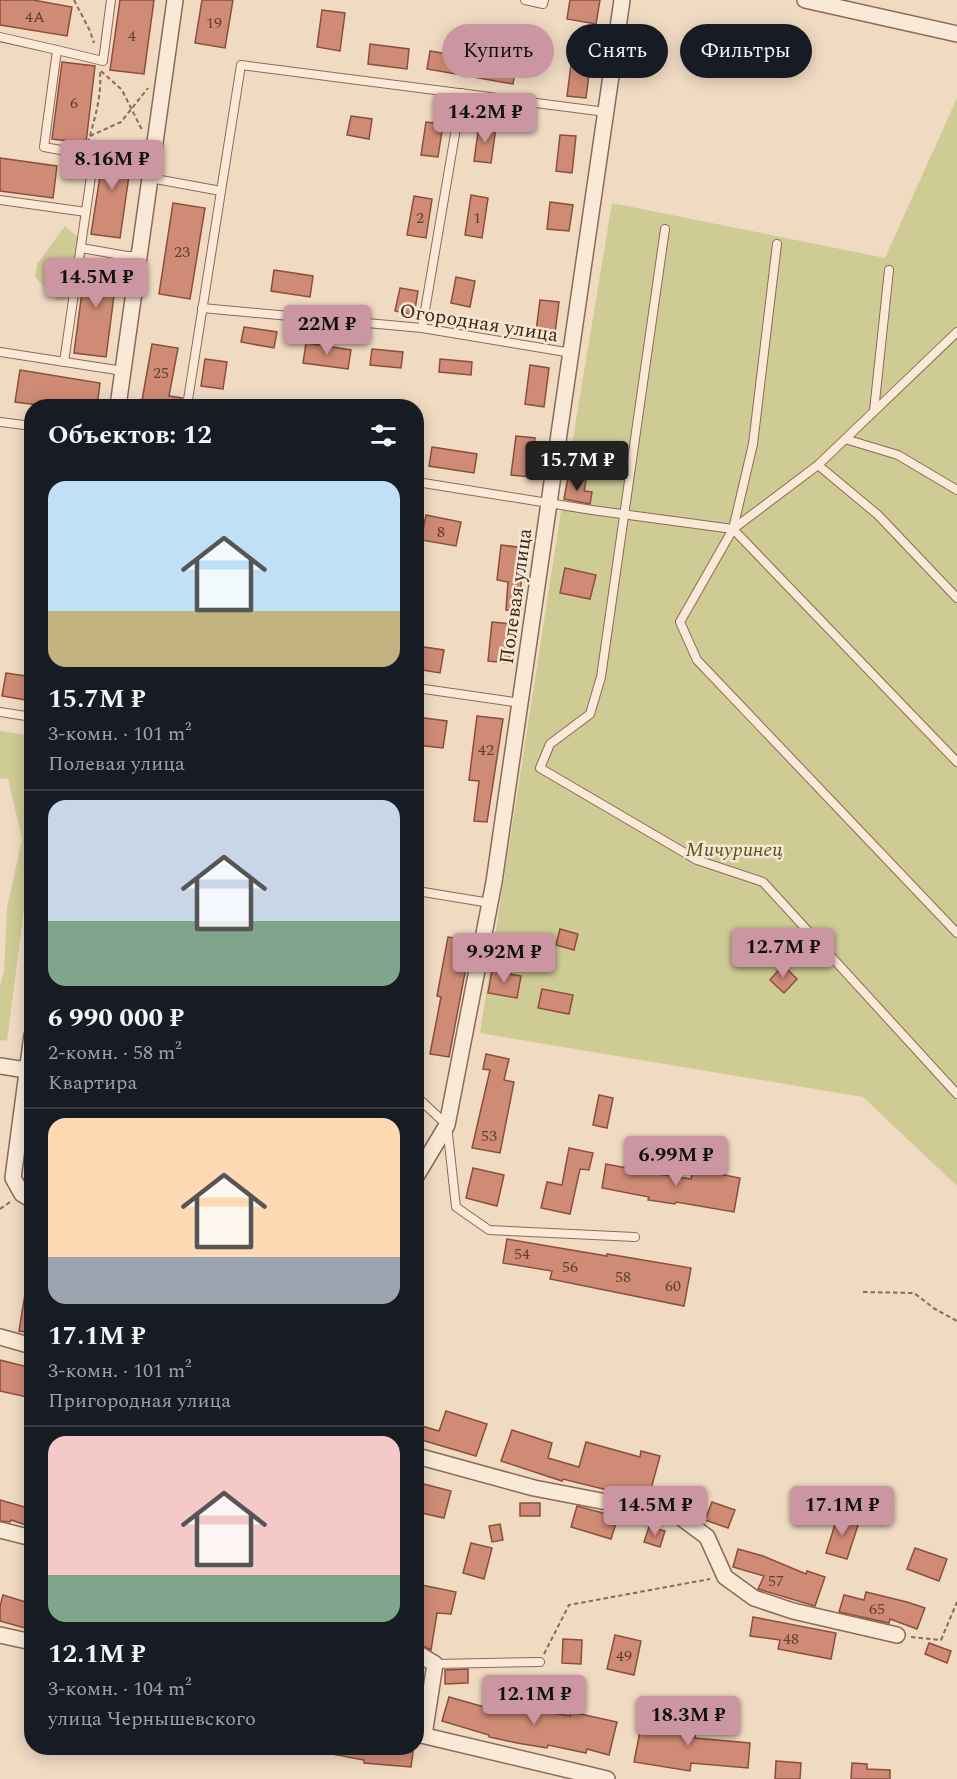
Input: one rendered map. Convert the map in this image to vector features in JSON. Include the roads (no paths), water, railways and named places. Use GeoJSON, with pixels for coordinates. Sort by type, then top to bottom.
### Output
{"type":"FeatureCollection","features":[{"type":"Feature","properties":{"kind":"street"},"geometry":{"type":"LineString","coordinates":[[119,399],[175,0]]}},
{"type":"Feature","properties":{"kind":"street","name":"Полевая улица"},"geometry":{"type":"LineString","coordinates":[[447,1125],[490,903],[622,0]]}},
{"type":"Feature","properties":{"kind":"street"},"geometry":{"type":"LineString","coordinates":[[805,0],[957,34]]}},
{"type":"Feature","properties":{"kind":"street"},"geometry":{"type":"LineString","coordinates":[[0,1066],[24,1070]]}},
{"type":"Feature","properties":{"kind":"street"},"geometry":{"type":"LineString","coordinates":[[24,1087],[13,1178],[24,1195]]}},
{"type":"Feature","properties":{"kind":"street"},"geometry":{"type":"LineString","coordinates":[[424,1163],[447,1125]]}},
{"type":"Feature","properties":{"kind":"street"},"geometry":{"type":"LineString","coordinates":[[0,1337],[24,1344]]}},
{"type":"Feature","properties":{"kind":"street"},"geometry":{"type":"LineString","coordinates":[[424,1458],[534,1488],[679,1516],[707,1537],[725,1577],[754,1598],[793,1611],[897,1635]]}},
{"type":"Feature","properties":{"kind":"street"},"geometry":{"type":"LineString","coordinates":[[0,1530],[24,1536]]}},
{"type":"Feature","properties":{"kind":"street"},"geometry":{"type":"LineString","coordinates":[[0,1635],[24,1640]]}},
{"type":"Feature","properties":{"kind":"street"},"geometry":{"type":"LineString","coordinates":[[424,1657],[435,1664],[424,1715]]}},
{"type":"Feature","properties":{"kind":"street"},"geometry":{"type":"LineString","coordinates":[[424,1735],[608,1779]]}},
{"type":"Feature","properties":{"kind":"lane"},"geometry":{"type":"LineString","coordinates":[[0,37],[103,61],[111,0]]}},
{"type":"Feature","properties":{"kind":"lane"},"geometry":{"type":"LineString","coordinates":[[525,0],[543,4],[544,0]]}},
{"type":"Feature","properties":{"kind":"lane"},"geometry":{"type":"LineString","coordinates":[[57,50],[44,147],[94,156],[64,362]]}},
{"type":"Feature","properties":{"kind":"lane"},"geometry":{"type":"LineString","coordinates":[[188,399],[241,65],[606,112]]}},
{"type":"Feature","properties":{"kind":"lane"},"geometry":{"type":"LineString","coordinates":[[422,328],[462,93]]}},
{"type":"Feature","properties":{"kind":"lane"},"geometry":{"type":"LineString","coordinates":[[150,178],[221,191]]}},
{"type":"Feature","properties":{"kind":"lane"},"geometry":{"type":"LineString","coordinates":[[0,200],[86,212]]}},
{"type":"Feature","properties":{"kind":"lane"},"geometry":{"type":"LineString","coordinates":[[665,229],[601,677],[590,714],[550,744],[540,768],[697,860],[763,882],[957,1094]]}},
{"type":"Feature","properties":{"kind":"lane"},"geometry":{"type":"LineString","coordinates":[[777,244],[753,444],[734,529],[680,622],[697,660],[957,933]]}},
{"type":"Feature","properties":{"kind":"lane"},"geometry":{"type":"LineString","coordinates":[[81,248],[140,256]]}},
{"type":"Feature","properties":{"kind":"lane"},"geometry":{"type":"LineString","coordinates":[[874,411],[889,270]]}},
{"type":"Feature","properties":{"kind":"lane","name":"Огородная улица"},"geometry":{"type":"LineString","coordinates":[[202,308],[422,328],[572,353]]}},
{"type":"Feature","properties":{"kind":"lane"},"geometry":{"type":"LineString","coordinates":[[734,529],[818,465],[957,332]]}},
{"type":"Feature","properties":{"kind":"lane"},"geometry":{"type":"LineString","coordinates":[[0,352],[123,371]]}},
{"type":"Feature","properties":{"kind":"lane"},"geometry":{"type":"LineString","coordinates":[[0,422],[24,425]]}},
{"type":"Feature","properties":{"kind":"lane"},"geometry":{"type":"LineString","coordinates":[[845,439],[898,455],[957,490]]}},
{"type":"Feature","properties":{"kind":"lane"},"geometry":{"type":"LineString","coordinates":[[818,465],[879,515],[957,598]]}},
{"type":"Feature","properties":{"kind":"lane"},"geometry":{"type":"LineString","coordinates":[[424,483],[734,529],[957,762]]}},
{"type":"Feature","properties":{"kind":"lane"},"geometry":{"type":"LineString","coordinates":[[424,689],[521,703]]}},
{"type":"Feature","properties":{"kind":"lane"},"geometry":{"type":"LineString","coordinates":[[0,712],[24,716]]}},
{"type":"Feature","properties":{"kind":"lane"},"geometry":{"type":"LineString","coordinates":[[424,892],[490,903]]}},
{"type":"Feature","properties":{"kind":"lane"},"geometry":{"type":"LineString","coordinates":[[424,1103],[447,1125],[456,1207],[489,1230],[635,1237]]}},
{"type":"Feature","properties":{"kind":"lane"},"geometry":{"type":"LineString","coordinates":[[435,1664],[540,1662]]}},
{"type":"Feature","properties":{"kind":"park label","name":"Мичуринец"},"geometry":{"type":"Point","coordinates":[734,849]}}]}
